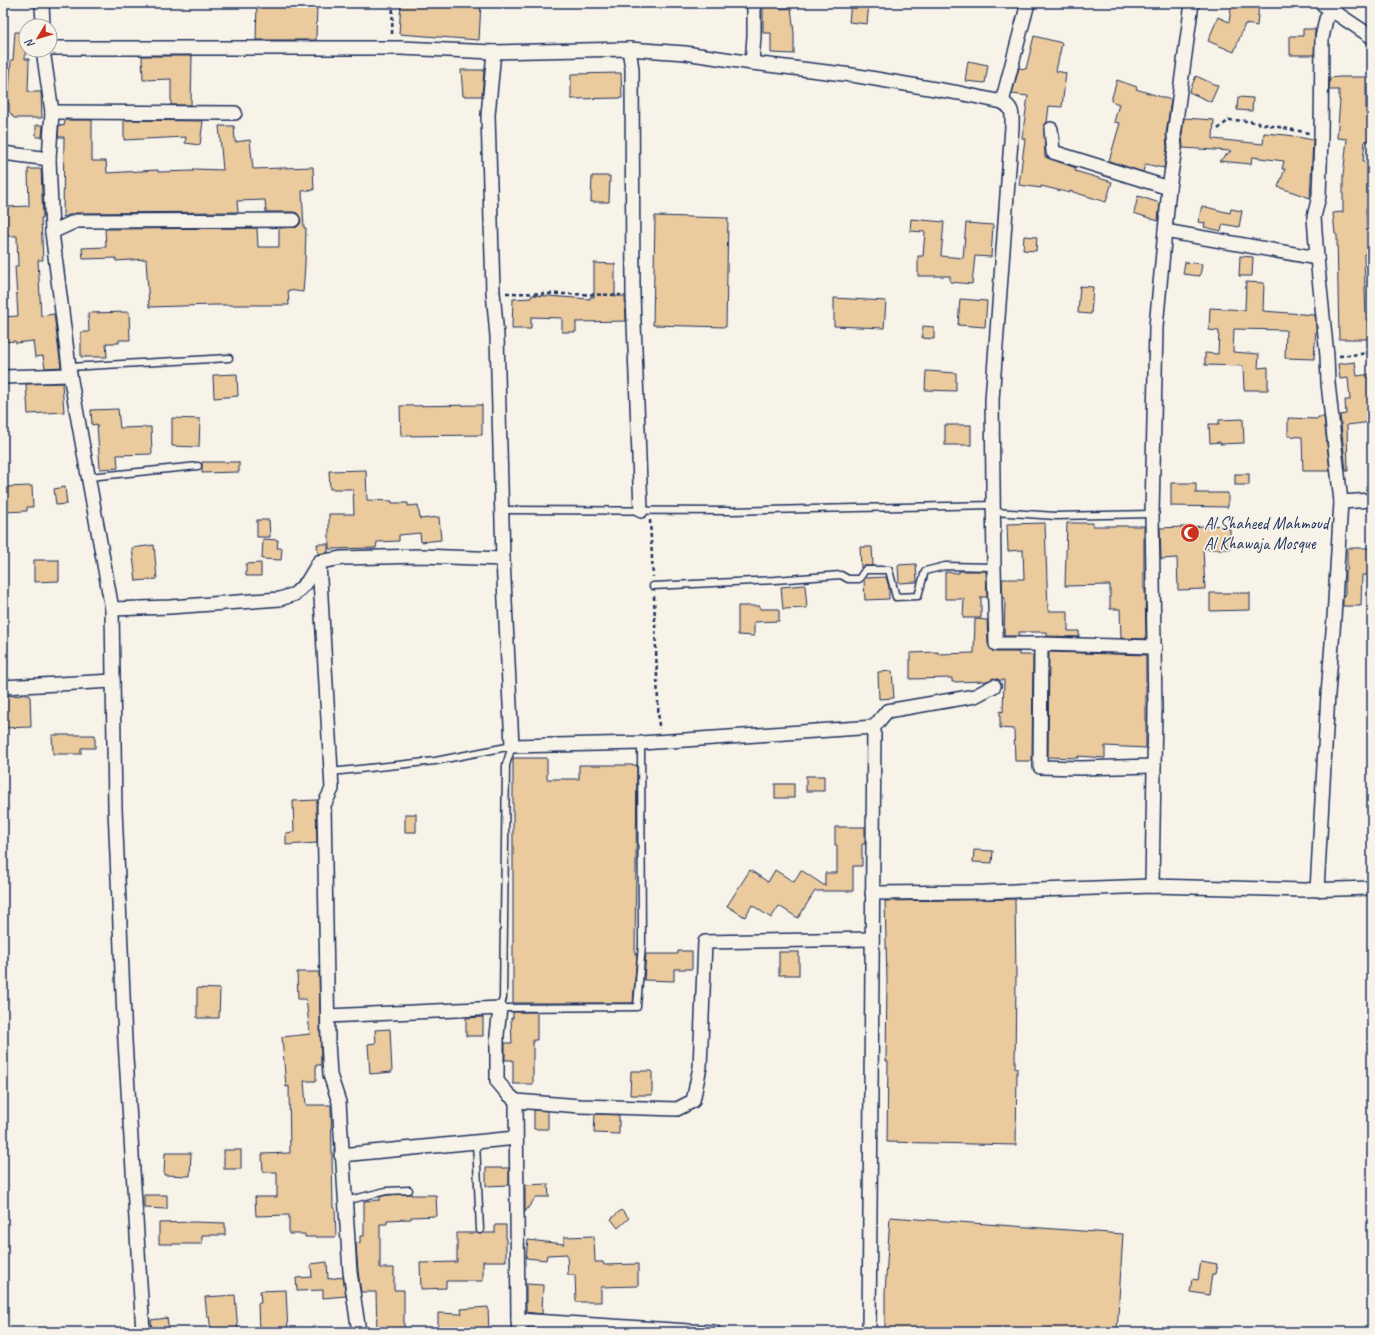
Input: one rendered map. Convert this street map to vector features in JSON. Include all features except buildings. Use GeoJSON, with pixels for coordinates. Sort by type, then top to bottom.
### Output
{"type":"FeatureCollection","features":[{"type":"Feature","properties":{"kind":"street"},"geometry":{"type":"LineString","coordinates":[[42,3],[43,18]]}},
{"type":"Feature","properties":{"kind":"street"},"geometry":{"type":"LineString","coordinates":[[752,63],[754,3]]}},
{"type":"Feature","properties":{"kind":"street"},"geometry":{"type":"LineString","coordinates":[[1002,102],[1028,3]]}},
{"type":"Feature","properties":{"kind":"street"},"geometry":{"type":"LineString","coordinates":[[1152,886],[1155,709],[1152,514],[1156,327],[1169,188],[1175,148],[1174,136],[1192,3]]}},
{"type":"Feature","properties":{"kind":"street"},"geometry":{"type":"LineString","coordinates":[[1326,7],[1372,37]]}},
{"type":"Feature","properties":{"kind":"street"},"geometry":{"type":"LineString","coordinates":[[1317,890],[1327,702],[1341,502],[1328,383],[1327,356],[1314,217],[1319,196],[1322,38],[1326,19],[1326,7]]}},
{"type":"Feature","properties":{"kind":"street"},"geometry":{"type":"LineString","coordinates":[[58,48],[392,48],[494,52],[630,50],[685,53],[852,75],[958,93],[1002,102],[1008,105],[1012,112],[1012,127],[992,400],[996,644],[1154,647]]}},
{"type":"Feature","properties":{"kind":"street"},"geometry":{"type":"LineString","coordinates":[[630,50],[632,69],[633,295],[645,511]]}},
{"type":"Feature","properties":{"kind":"street"},"geometry":{"type":"LineString","coordinates":[[494,52],[488,116],[493,292],[497,336],[503,559],[512,746],[641,743],[874,727]]}},
{"type":"Feature","properties":{"kind":"street"},"geometry":{"type":"LineString","coordinates":[[44,58],[52,112],[49,159],[52,232],[70,371],[112,609],[115,809],[125,1041],[143,1332]]}},
{"type":"Feature","properties":{"kind":"street"},"geometry":{"type":"LineString","coordinates":[[52,112],[235,113]]}},
{"type":"Feature","properties":{"kind":"street"},"geometry":{"type":"LineString","coordinates":[[1051,129],[1053,152],[1169,188]]}},
{"type":"Feature","properties":{"kind":"street"},"geometry":{"type":"LineString","coordinates":[[3,153],[49,159]]}},
{"type":"Feature","properties":{"kind":"street"},"geometry":{"type":"LineString","coordinates":[[52,232],[76,221],[293,220]]}},
{"type":"Feature","properties":{"kind":"street"},"geometry":{"type":"LineString","coordinates":[[1165,231],[1317,258]]}},
{"type":"Feature","properties":{"kind":"street"},"geometry":{"type":"LineString","coordinates":[[3,378],[70,371]]}},
{"type":"Feature","properties":{"kind":"street"},"geometry":{"type":"LineString","coordinates":[[1341,502],[1372,500]]}},
{"type":"Feature","properties":{"kind":"street"},"geometry":{"type":"LineString","coordinates":[[112,609],[170,607],[280,599],[295,594],[307,582],[319,562],[342,558],[420,556],[503,559]]}},
{"type":"Feature","properties":{"kind":"street"},"geometry":{"type":"LineString","coordinates":[[319,562],[332,789],[324,805],[330,1075],[339,1102],[350,1272],[359,1332]]}},
{"type":"Feature","properties":{"kind":"street"},"geometry":{"type":"LineString","coordinates":[[1041,644],[1040,767],[1081,768],[1154,766]]}},
{"type":"Feature","properties":{"kind":"street"},"geometry":{"type":"LineString","coordinates":[[3,687],[113,681]]}},
{"type":"Feature","properties":{"kind":"street"},"geometry":{"type":"LineString","coordinates":[[870,1332],[874,727],[887,711],[975,696],[994,686]]}},
{"type":"Feature","properties":{"kind":"street"},"geometry":{"type":"LineString","coordinates":[[872,893],[985,892],[1152,886],[1317,890],[1372,888]]}},
{"type":"Feature","properties":{"kind":"street"},"geometry":{"type":"LineString","coordinates":[[328,1016],[500,1008],[497,1035],[497,1081],[516,1101],[580,1106],[677,1109],[693,1101],[700,1067],[706,942],[872,939]]}},
{"type":"Feature","properties":{"kind":"street"},"geometry":{"type":"LineString","coordinates":[[516,1101],[518,1326],[714,1332]]}},
{"type":"Feature","properties":{"kind":"street"},"geometry":{"type":"LineString","coordinates":[[342,1155],[516,1138]]}},
{"type":"Feature","properties":{"kind":"lane"},"geometry":{"type":"LineString","coordinates":[[70,371],[230,358]]}},
{"type":"Feature","properties":{"kind":"lane"},"geometry":{"type":"LineString","coordinates":[[89,477],[198,466]]}},
{"type":"Feature","properties":{"kind":"lane"},"geometry":{"type":"LineString","coordinates":[[502,510],[732,511],[810,509],[994,509],[1056,516],[1152,514]]}},
{"type":"Feature","properties":{"kind":"lane"},"geometry":{"type":"LineString","coordinates":[[653,586],[841,575],[848,579],[859,578],[865,570],[889,570],[896,597],[918,596],[925,571],[944,566],[994,567]]}},
{"type":"Feature","properties":{"kind":"lane"},"geometry":{"type":"LineString","coordinates":[[331,772],[436,761],[512,746],[506,765],[503,998],[500,1008],[636,1007],[642,944],[641,743]]}},
{"type":"Feature","properties":{"kind":"lane"},"geometry":{"type":"LineString","coordinates":[[476,1142],[480,1230]]}},
{"type":"Feature","properties":{"kind":"lane"},"geometry":{"type":"LineString","coordinates":[[345,1201],[386,1191],[409,1190]]}},
{"type":"Feature","properties":{"kind":"path"},"geometry":{"type":"LineString","coordinates":[[392,48],[394,3]]}},
{"type":"Feature","properties":{"kind":"path"},"geometry":{"type":"LineString","coordinates":[[1218,129],[1229,120],[1248,121],[1321,136]]}},
{"type":"Feature","properties":{"kind":"path"},"geometry":{"type":"LineString","coordinates":[[493,292],[633,295]]}},
{"type":"Feature","properties":{"kind":"path"},"geometry":{"type":"LineString","coordinates":[[1327,356],[1372,353]]}},
{"type":"Feature","properties":{"kind":"path"},"geometry":{"type":"LineString","coordinates":[[645,511],[653,586],[660,741]]}},
{"type":"Feature","properties":{"kind":"place","name":"Al Shaheed Mahmoud Al Khawaja Mosque"},"geometry":{"type":"Point","coordinates":[1190,533]}}]}
